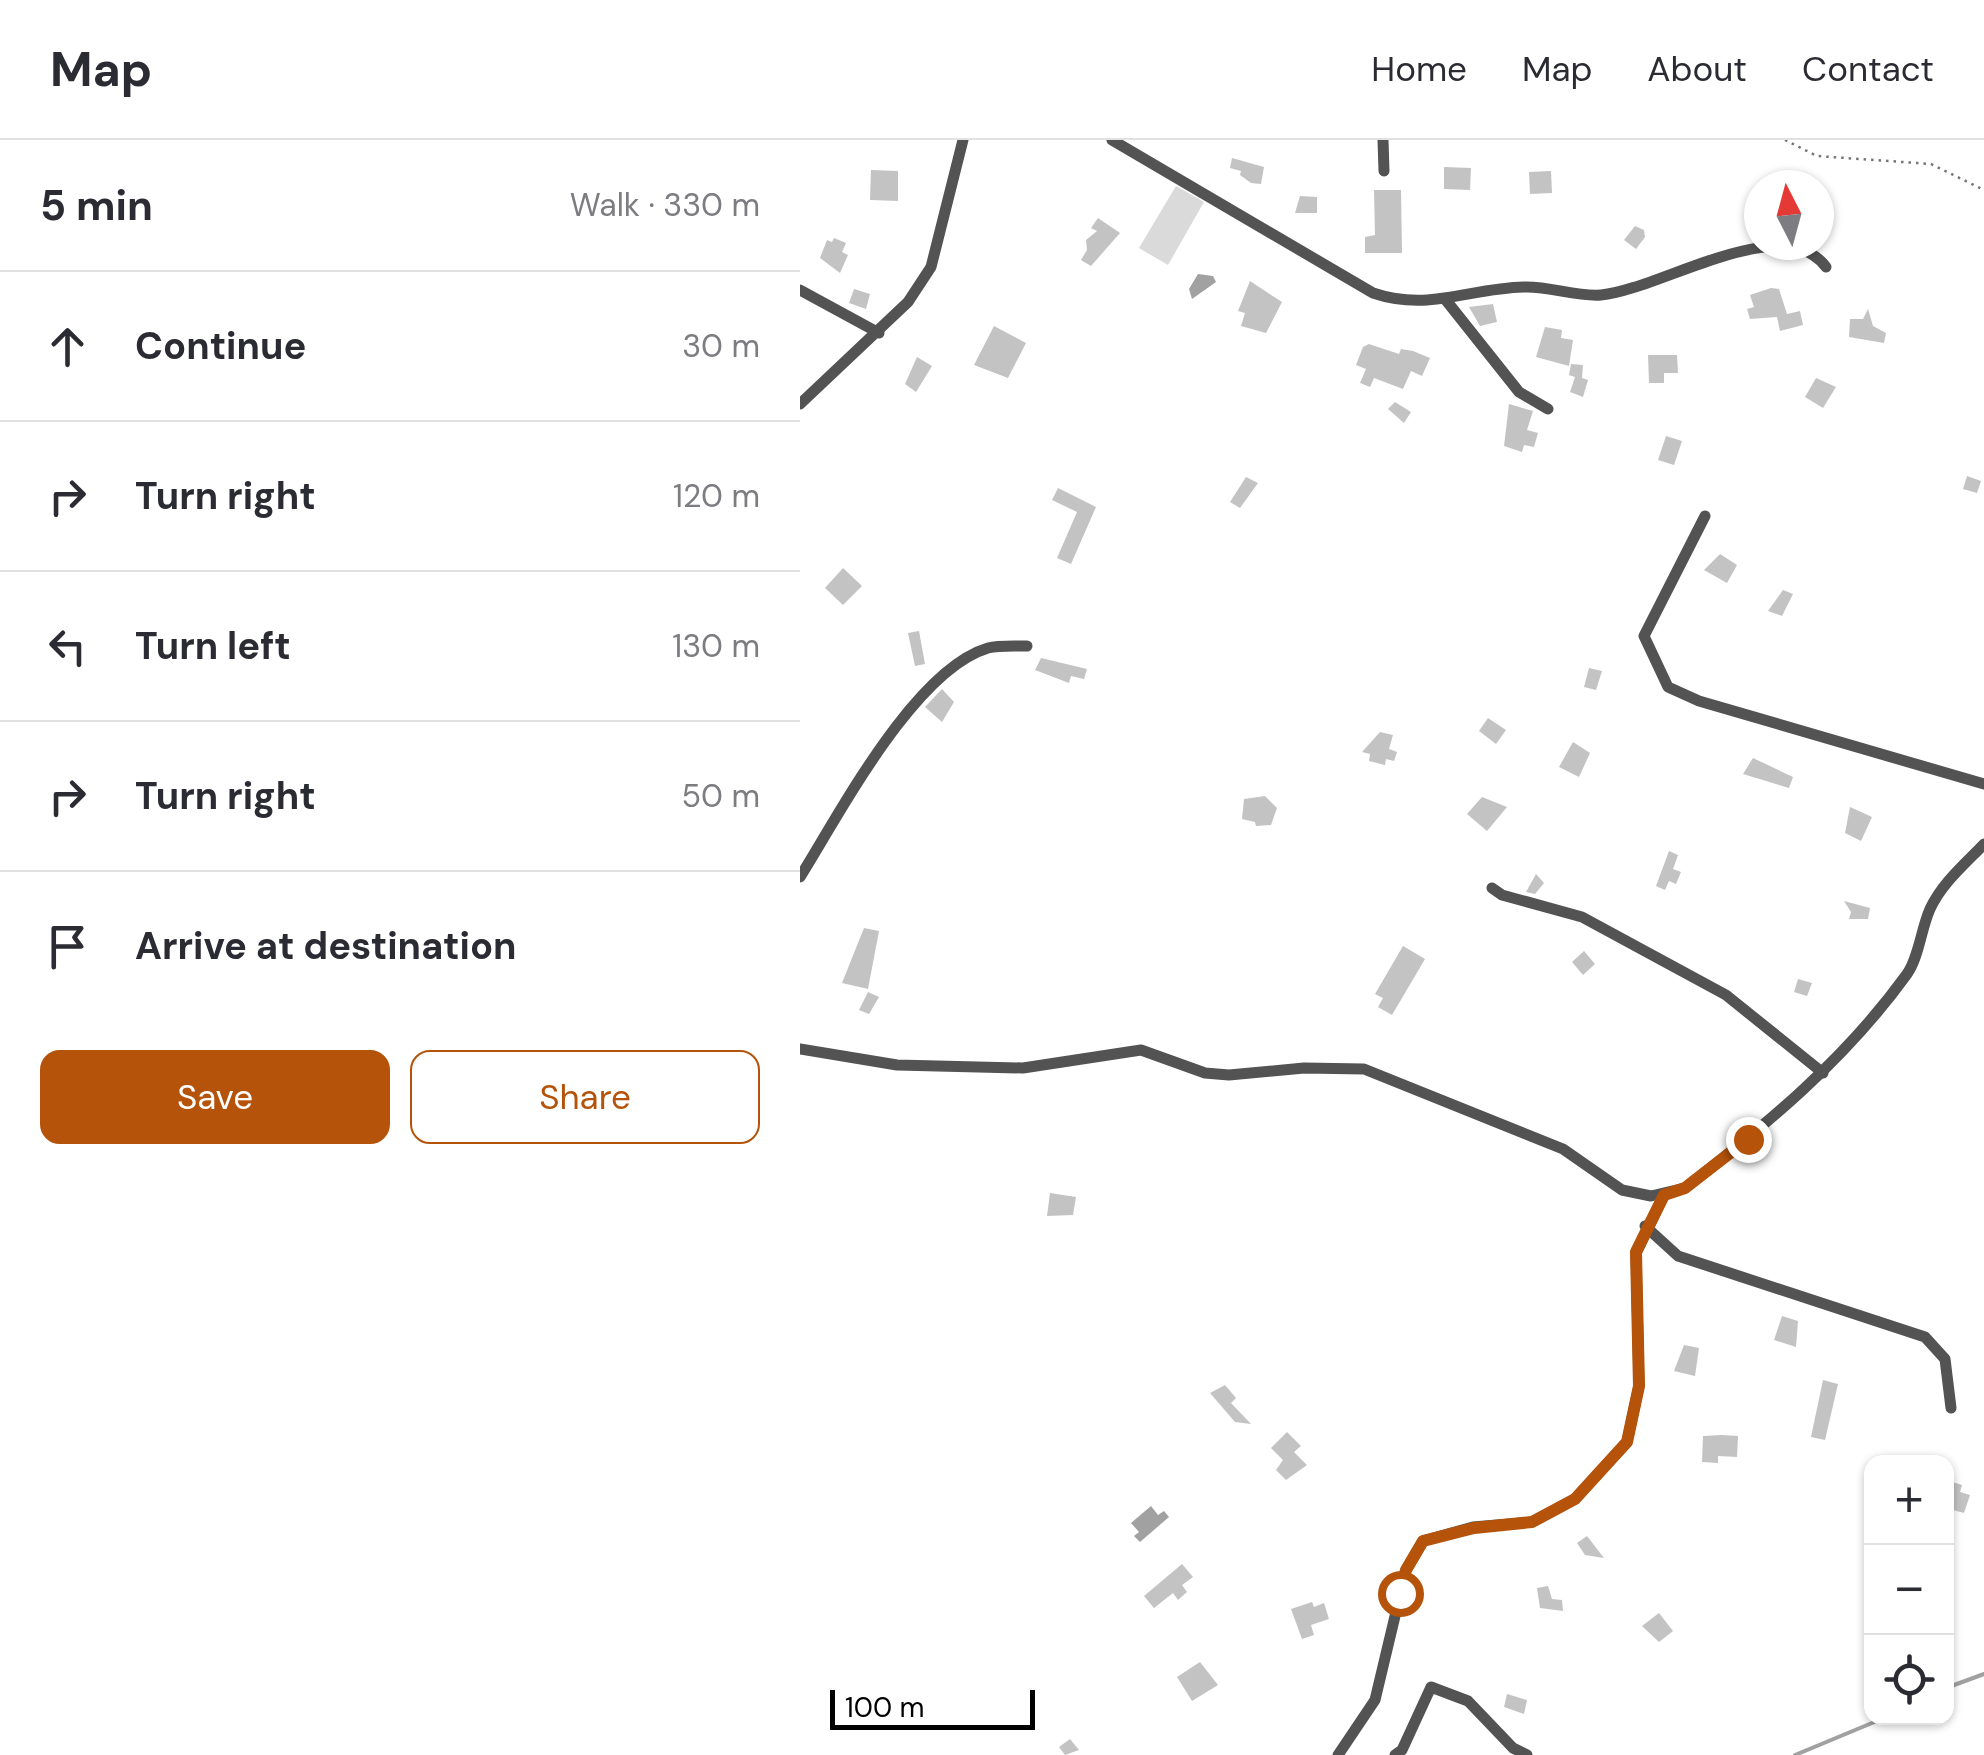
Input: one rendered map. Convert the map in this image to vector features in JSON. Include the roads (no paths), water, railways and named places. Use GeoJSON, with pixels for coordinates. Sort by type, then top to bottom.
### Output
{"type":"FeatureCollection","features":[{"type":"Feature","properties":{"kind":"street"},"geometry":{"type":"LineString","coordinates":[[800,404],[879,333],[908,302],[931,267],[963,140]]}},
{"type":"Feature","properties":{"kind":"street"},"geometry":{"type":"LineString","coordinates":[[1112,140],[1372,294],[1401,303],[1527,287],[1598,296],[1751,248],[1784,245],[1807,249],[1826,268]]}},
{"type":"Feature","properties":{"kind":"street"},"geometry":{"type":"LineString","coordinates":[[1383,140],[1384,171]]}},
{"type":"Feature","properties":{"kind":"street"},"geometry":{"type":"LineString","coordinates":[[800,290],[879,333]]}},
{"type":"Feature","properties":{"kind":"street"},"geometry":{"type":"LineString","coordinates":[[1445,299],[1520,392],[1548,409]]}},
{"type":"Feature","properties":{"kind":"street"},"geometry":{"type":"LineString","coordinates":[[1704,516],[1644,636],[1668,688],[1699,702],[1984,784]]}},
{"type":"Feature","properties":{"kind":"street"},"geometry":{"type":"LineString","coordinates":[[800,877],[848,792],[899,724],[945,676],[988,648],[1026,646]]}},
{"type":"Feature","properties":{"kind":"street"},"geometry":{"type":"LineString","coordinates":[[800,1049],[898,1065],[1023,1068],[1141,1050],[1205,1073],[1229,1076],[1304,1068],[1364,1069],[1562,1149],[1622,1190],[1664,1195],[1685,1188],[1822,1073],[1911,968],[1916,944],[1940,890],[1984,844]]}},
{"type":"Feature","properties":{"kind":"street"},"geometry":{"type":"LineString","coordinates":[[1492,888],[1502,895],[1582,916],[1726,995],[1822,1073]]}},
{"type":"Feature","properties":{"kind":"street"},"geometry":{"type":"LineString","coordinates":[[1338,1755],[1375,1700],[1406,1570],[1423,1541],[1474,1528],[1532,1522],[1575,1499],[1627,1442],[1639,1386],[1636,1252],[1645,1226],[1664,1195]]}},
{"type":"Feature","properties":{"kind":"street"},"geometry":{"type":"LineString","coordinates":[[1645,1226],[1678,1256],[1926,1337],[1945,1358],[1951,1408]]}},
{"type":"Feature","properties":{"kind":"street"},"geometry":{"type":"LineString","coordinates":[[1395,1755],[1402,1750],[1431,1687],[1468,1701],[1513,1748],[1526,1755]]}},
{"type":"Feature","properties":{"kind":"waterway"},"geometry":{"type":"LineString","coordinates":[[1954,1685],[1984,1674]]}},
{"type":"Feature","properties":{"kind":"waterway"},"geometry":{"type":"LineString","coordinates":[[1795,1755],[1867,1725]]}}]}
